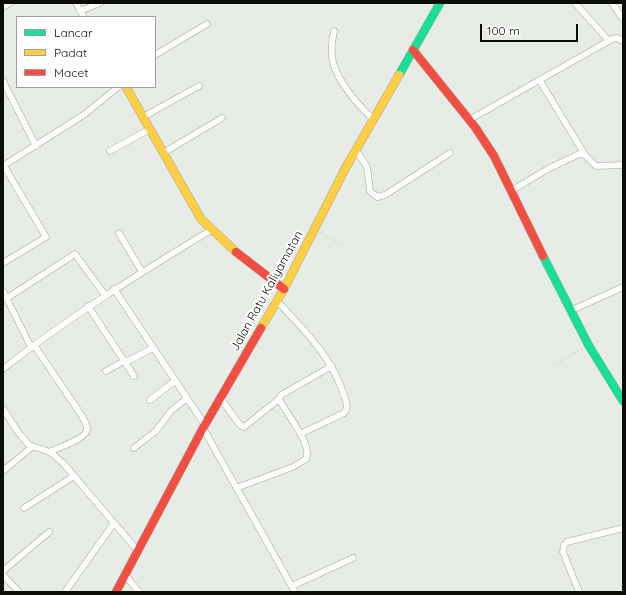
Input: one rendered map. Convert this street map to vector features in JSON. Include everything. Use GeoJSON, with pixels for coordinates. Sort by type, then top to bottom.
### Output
{"type":"FeatureCollection","features":[{"type":"Feature","properties":{"kind":"main road","name":"Jalan Ratu Kaliyamatan"},"geometry":{"type":"LineString","coordinates":[[116,592],[204,426],[284,289],[356,150],[440,3]]}},
{"type":"Feature","properties":{"kind":"main road"},"geometry":{"type":"LineString","coordinates":[[413,50],[469,120],[494,156],[570,311],[589,346],[623,401]]}},
{"type":"Feature","properties":{"kind":"main road"},"geometry":{"type":"LineString","coordinates":[[127,88],[194,209],[211,230],[242,258],[284,289]]}},
{"type":"Feature","properties":{"kind":"street"},"geometry":{"type":"LineString","coordinates":[[3,7],[10,3]]}},
{"type":"Feature","properties":{"kind":"street"},"geometry":{"type":"LineString","coordinates":[[76,3],[82,14],[100,3]]}},
{"type":"Feature","properties":{"kind":"street"},"geometry":{"type":"LineString","coordinates":[[575,3],[609,41]]}},
{"type":"Feature","properties":{"kind":"street"},"geometry":{"type":"LineString","coordinates":[[612,3],[623,19]]}},
{"type":"Feature","properties":{"kind":"street"},"geometry":{"type":"LineString","coordinates":[[156,54],[207,24]]}},
{"type":"Feature","properties":{"kind":"street"},"geometry":{"type":"LineString","coordinates":[[334,31],[332,55],[337,72],[361,108],[374,120]]}},
{"type":"Feature","properties":{"kind":"street"},"geometry":{"type":"LineString","coordinates":[[469,120],[609,41],[617,38],[623,41]]}},
{"type":"Feature","properties":{"kind":"street"},"geometry":{"type":"LineString","coordinates":[[3,81],[36,146]]}},
{"type":"Feature","properties":{"kind":"street"},"geometry":{"type":"LineString","coordinates":[[540,81],[585,155],[596,166],[623,165]]}},
{"type":"Feature","properties":{"kind":"street"},"geometry":{"type":"LineString","coordinates":[[143,117],[199,86]]}},
{"type":"Feature","properties":{"kind":"street"},"geometry":{"type":"LineString","coordinates":[[3,263],[46,237],[3,166],[85,114],[117,88]]}},
{"type":"Feature","properties":{"kind":"street"},"geometry":{"type":"LineString","coordinates":[[163,153],[222,118]]}},
{"type":"Feature","properties":{"kind":"street"},"geometry":{"type":"LineString","coordinates":[[110,151],[150,129]]}},
{"type":"Feature","properties":{"kind":"street"},"geometry":{"type":"LineString","coordinates":[[356,150],[367,167],[370,191],[377,198],[396,188],[450,153]]}},
{"type":"Feature","properties":{"kind":"street"},"geometry":{"type":"LineString","coordinates":[[511,191],[556,164],[579,154],[585,155]]}},
{"type":"Feature","properties":{"kind":"street"},"geometry":{"type":"LineString","coordinates":[[3,369],[88,306],[211,230]]}},
{"type":"Feature","properties":{"kind":"street"},"geometry":{"type":"LineString","coordinates":[[119,233],[142,272]]}},
{"type":"Feature","properties":{"kind":"street"},"geometry":{"type":"LineString","coordinates":[[7,298],[75,254],[105,295]]}},
{"type":"Feature","properties":{"kind":"street"},"geometry":{"type":"LineString","coordinates":[[570,311],[623,287]]}},
{"type":"Feature","properties":{"kind":"street"},"geometry":{"type":"LineString","coordinates":[[114,289],[204,426],[236,488],[294,589],[353,558]]}},
{"type":"Feature","properties":{"kind":"street"},"geometry":{"type":"LineString","coordinates":[[3,291],[33,346],[82,416],[87,430],[86,434],[80,439],[49,452]]}},
{"type":"Feature","properties":{"kind":"street"},"geometry":{"type":"LineString","coordinates":[[277,301],[317,345],[332,366],[346,401],[346,410],[300,434]]}},
{"type":"Feature","properties":{"kind":"street"},"geometry":{"type":"LineString","coordinates":[[88,306],[134,376]]}},
{"type":"Feature","properties":{"kind":"street"},"geometry":{"type":"LineString","coordinates":[[106,371],[153,348]]}},
{"type":"Feature","properties":{"kind":"street"},"geometry":{"type":"LineString","coordinates":[[221,399],[240,425],[244,427],[279,399],[283,394],[332,366]]}},
{"type":"Feature","properties":{"kind":"street"},"geometry":{"type":"LineString","coordinates":[[150,400],[175,381]]}},
{"type":"Feature","properties":{"kind":"street"},"geometry":{"type":"LineString","coordinates":[[134,448],[156,431],[171,411],[187,398]]}},
{"type":"Feature","properties":{"kind":"street"},"geometry":{"type":"LineString","coordinates":[[236,488],[303,462],[308,456],[300,434],[279,399]]}},
{"type":"Feature","properties":{"kind":"street"},"geometry":{"type":"LineString","coordinates":[[3,409],[21,436],[32,447],[49,452],[56,456],[137,550]]}},
{"type":"Feature","properties":{"kind":"street"},"geometry":{"type":"LineString","coordinates":[[3,471],[32,447]]}},
{"type":"Feature","properties":{"kind":"street"},"geometry":{"type":"LineString","coordinates":[[24,508],[74,476]]}},
{"type":"Feature","properties":{"kind":"street"},"geometry":{"type":"LineString","coordinates":[[65,592],[114,523]]}},
{"type":"Feature","properties":{"kind":"street"},"geometry":{"type":"LineString","coordinates":[[579,592],[563,552],[564,545],[567,542],[623,528]]}},
{"type":"Feature","properties":{"kind":"street"},"geometry":{"type":"LineString","coordinates":[[3,571],[49,532]]}},
{"type":"Feature","properties":{"kind":"street"},"geometry":{"type":"LineString","coordinates":[[3,575],[19,592]]}},
{"type":"Feature","properties":{"kind":"street"},"geometry":{"type":"LineString","coordinates":[[125,575],[139,592]]}},
{"type":"Feature","properties":{"kind":"path"},"geometry":{"type":"LineString","coordinates":[[314,230],[346,246]]}},
{"type":"Feature","properties":{"kind":"path"},"geometry":{"type":"LineString","coordinates":[[553,365],[589,346]]}},
{"type":"Feature","properties":{"kind":"traffic: fast"},"geometry":{"type":"LineString","coordinates":[[399,75],[440,3]]}},
{"type":"Feature","properties":{"kind":"traffic: fast"},"geometry":{"type":"LineString","coordinates":[[543,256],[589,346],[623,401]]}},
{"type":"Feature","properties":{"kind":"traffic: slow"},"geometry":{"type":"LineString","coordinates":[[261,328],[284,289],[346,167],[399,75]]}},
{"type":"Feature","properties":{"kind":"traffic: slow"},"geometry":{"type":"LineString","coordinates":[[127,88],[201,219],[236,252]]}},
{"type":"Feature","properties":{"kind":"traffic: jam"},"geometry":{"type":"LineString","coordinates":[[413,50],[475,127],[494,156],[543,256]]}},
{"type":"Feature","properties":{"kind":"traffic: jam"},"geometry":{"type":"LineString","coordinates":[[236,252],[284,289]]}},
{"type":"Feature","properties":{"kind":"traffic: jam"},"geometry":{"type":"LineString","coordinates":[[116,592],[203,428],[261,328]]}}]}
